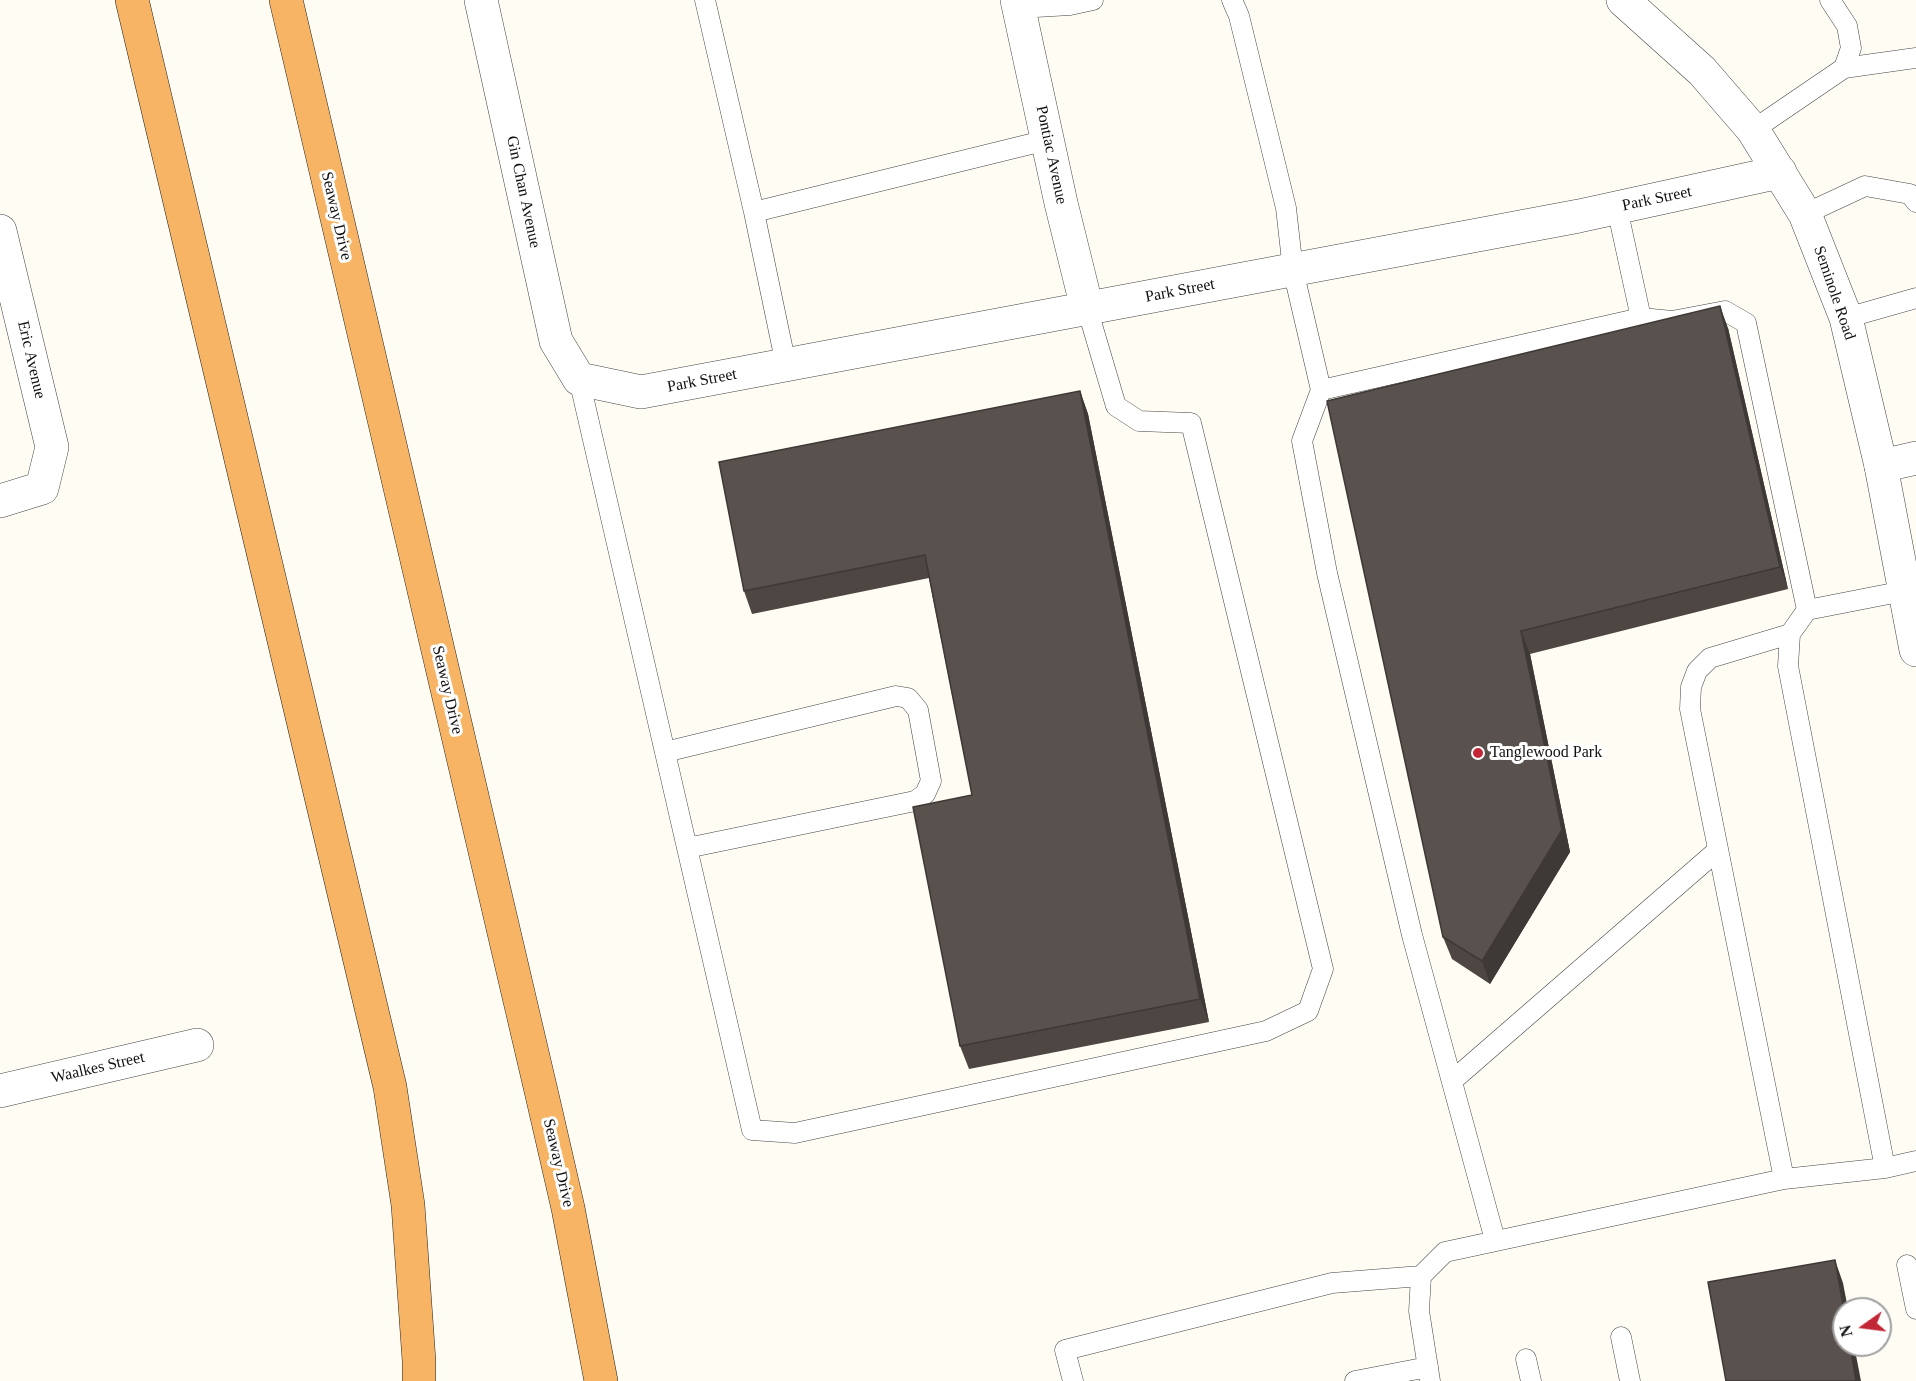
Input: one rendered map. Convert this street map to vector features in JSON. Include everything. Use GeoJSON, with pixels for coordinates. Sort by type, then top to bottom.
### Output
{"type":"FeatureCollection","features":[{"type":"Feature","properties":{"kind":"highway"},"geometry":{"type":"LineString","coordinates":[[132,0],[390,1087],[408,1205],[419,1361],[418,1381]]}},
{"type":"Feature","properties":{"kind":"highway","name":"Seaway Drive"},"geometry":{"type":"LineString","coordinates":[[286,0],[555,1151],[601,1381]]}},
{"type":"Feature","properties":{"kind":"street","name":"Gin Chan Avenue"},"geometry":{"type":"LineString","coordinates":[[481,0],[556,340],[579,379]]}},
{"type":"Feature","properties":{"kind":"street","name":"Seminole Road"},"geometry":{"type":"LineString","coordinates":[[1623,0],[1702,71],[1753,130],[1805,214],[1846,318],[1881,466],[1915,642]]}},
{"type":"Feature","properties":{"kind":"street","name":"Pontiac Avenue"},"geometry":{"type":"LineString","coordinates":[[1018,4],[1047,140],[1087,308]]}},
{"type":"Feature","properties":{"kind":"street","name":"Park Street"},"geometry":{"type":"LineString","coordinates":[[579,379],[641,393],[1617,208],[1780,172]]}},
{"type":"Feature","properties":{"kind":"street","name":"Eric Avenue"},"geometry":{"type":"LineString","coordinates":[[0,231],[52,447],[42,488],[0,501]]}},
{"type":"Feature","properties":{"kind":"street"},"geometry":{"type":"LineString","coordinates":[[1881,466],[1916,458]]}},
{"type":"Feature","properties":{"kind":"street","name":"Waalkes Street"},"geometry":{"type":"LineString","coordinates":[[0,1091],[197,1045]]}},
{"type":"Feature","properties":{"kind":"lane"},"geometry":{"type":"LineString","coordinates":[[705,0],[754,212],[786,365]]}},
{"type":"Feature","properties":{"kind":"lane"},"geometry":{"type":"LineString","coordinates":[[1018,4],[1070,5],[1093,0]]}},
{"type":"Feature","properties":{"kind":"lane"},"geometry":{"type":"LineString","coordinates":[[1232,0],[1239,16],[1286,208],[1293,270],[1322,390],[1302,441],[1330,584],[1412,935],[1495,1240]]}},
{"type":"Feature","properties":{"kind":"lane"},"geometry":{"type":"LineString","coordinates":[[1830,0],[1847,26],[1851,48],[1844,68]]}},
{"type":"Feature","properties":{"kind":"lane"},"geometry":{"type":"LineString","coordinates":[[1753,130],[1844,68],[1916,57]]}},
{"type":"Feature","properties":{"kind":"lane"},"geometry":{"type":"LineString","coordinates":[[754,212],[1047,140]]}},
{"type":"Feature","properties":{"kind":"lane"},"geometry":{"type":"LineString","coordinates":[[1805,214],[1865,186],[1910,194],[1916,202]]}},
{"type":"Feature","properties":{"kind":"lane"},"geometry":{"type":"LineString","coordinates":[[1617,208],[1641,318]]}},
{"type":"Feature","properties":{"kind":"lane"},"geometry":{"type":"LineString","coordinates":[[1846,318],[1916,298]]}},
{"type":"Feature","properties":{"kind":"lane"},"geometry":{"type":"LineString","coordinates":[[579,379],[752,1130],[795,1133],[1266,1031],[1308,1011],[1323,969],[1191,423],[1138,421],[1116,406],[1087,308]]}},
{"type":"Feature","properties":{"kind":"lane"},"geometry":{"type":"LineString","coordinates":[[1322,390],[1641,318],[1672,321],[1725,311],[1746,324],[1807,610]]}},
{"type":"Feature","properties":{"kind":"lane"},"geometry":{"type":"LineString","coordinates":[[1885,1168],[1788,666],[1790,634],[1807,610],[1904,591]]}},
{"type":"Feature","properties":{"kind":"lane"},"geometry":{"type":"LineString","coordinates":[[1784,1179],[1690,709],[1691,687],[1697,671],[1710,658],[1790,634]]}},
{"type":"Feature","properties":{"kind":"lane"},"geometry":{"type":"LineString","coordinates":[[665,752],[896,696],[908,698],[918,711],[931,781],[925,794],[915,801],[687,848]]}},
{"type":"Feature","properties":{"kind":"lane"},"geometry":{"type":"LineString","coordinates":[[1452,1081],[1719,850]]}},
{"type":"Feature","properties":{"kind":"lane"},"geometry":{"type":"LineString","coordinates":[[1073,1381],[1065,1350],[1332,1283],[1421,1276],[1445,1252],[1495,1240],[1784,1179],[1885,1168],[1916,1161]]}},
{"type":"Feature","properties":{"kind":"lane"},"geometry":{"type":"LineString","coordinates":[[1907,1265],[1916,1309]]}},
{"type":"Feature","properties":{"kind":"lane"},"geometry":{"type":"LineString","coordinates":[[1355,1381],[1429,1374],[1419,1311],[1421,1276]]}},
{"type":"Feature","properties":{"kind":"lane"},"geometry":{"type":"LineString","coordinates":[[1621,1337],[1630,1381]]}},
{"type":"Feature","properties":{"kind":"lane"},"geometry":{"type":"LineString","coordinates":[[1526,1359],[1531,1381]]}},
{"type":"Feature","properties":{"kind":"building","name":"Tanglewood Park"},"geometry":{"type":"Polygon","coordinates":[[[1720,306],[1780,567],[1521,631],[1562,830],[1482,961],[1443,937],[1327,401],[1720,306]]]}},
{"type":"Feature","properties":{"kind":"building"},"geometry":{"type":"Polygon","coordinates":[[[1080,391],[1200,999],[960,1046],[913,807],[972,795],[925,555],[744,591],[719,462],[1080,391]]]}},
{"type":"Feature","properties":{"kind":"building"},"geometry":{"type":"Polygon","coordinates":[[[1835,1260],[1842,1297],[1832,1297],[1832,1357],[1852,1357],[1856,1381],[1726,1381],[1708,1282],[1835,1260]]]}},
{"type":"Feature","properties":{"kind":"place","name":"Tanglewood Park"},"geometry":{"type":"Point","coordinates":[1478,753]}}]}
